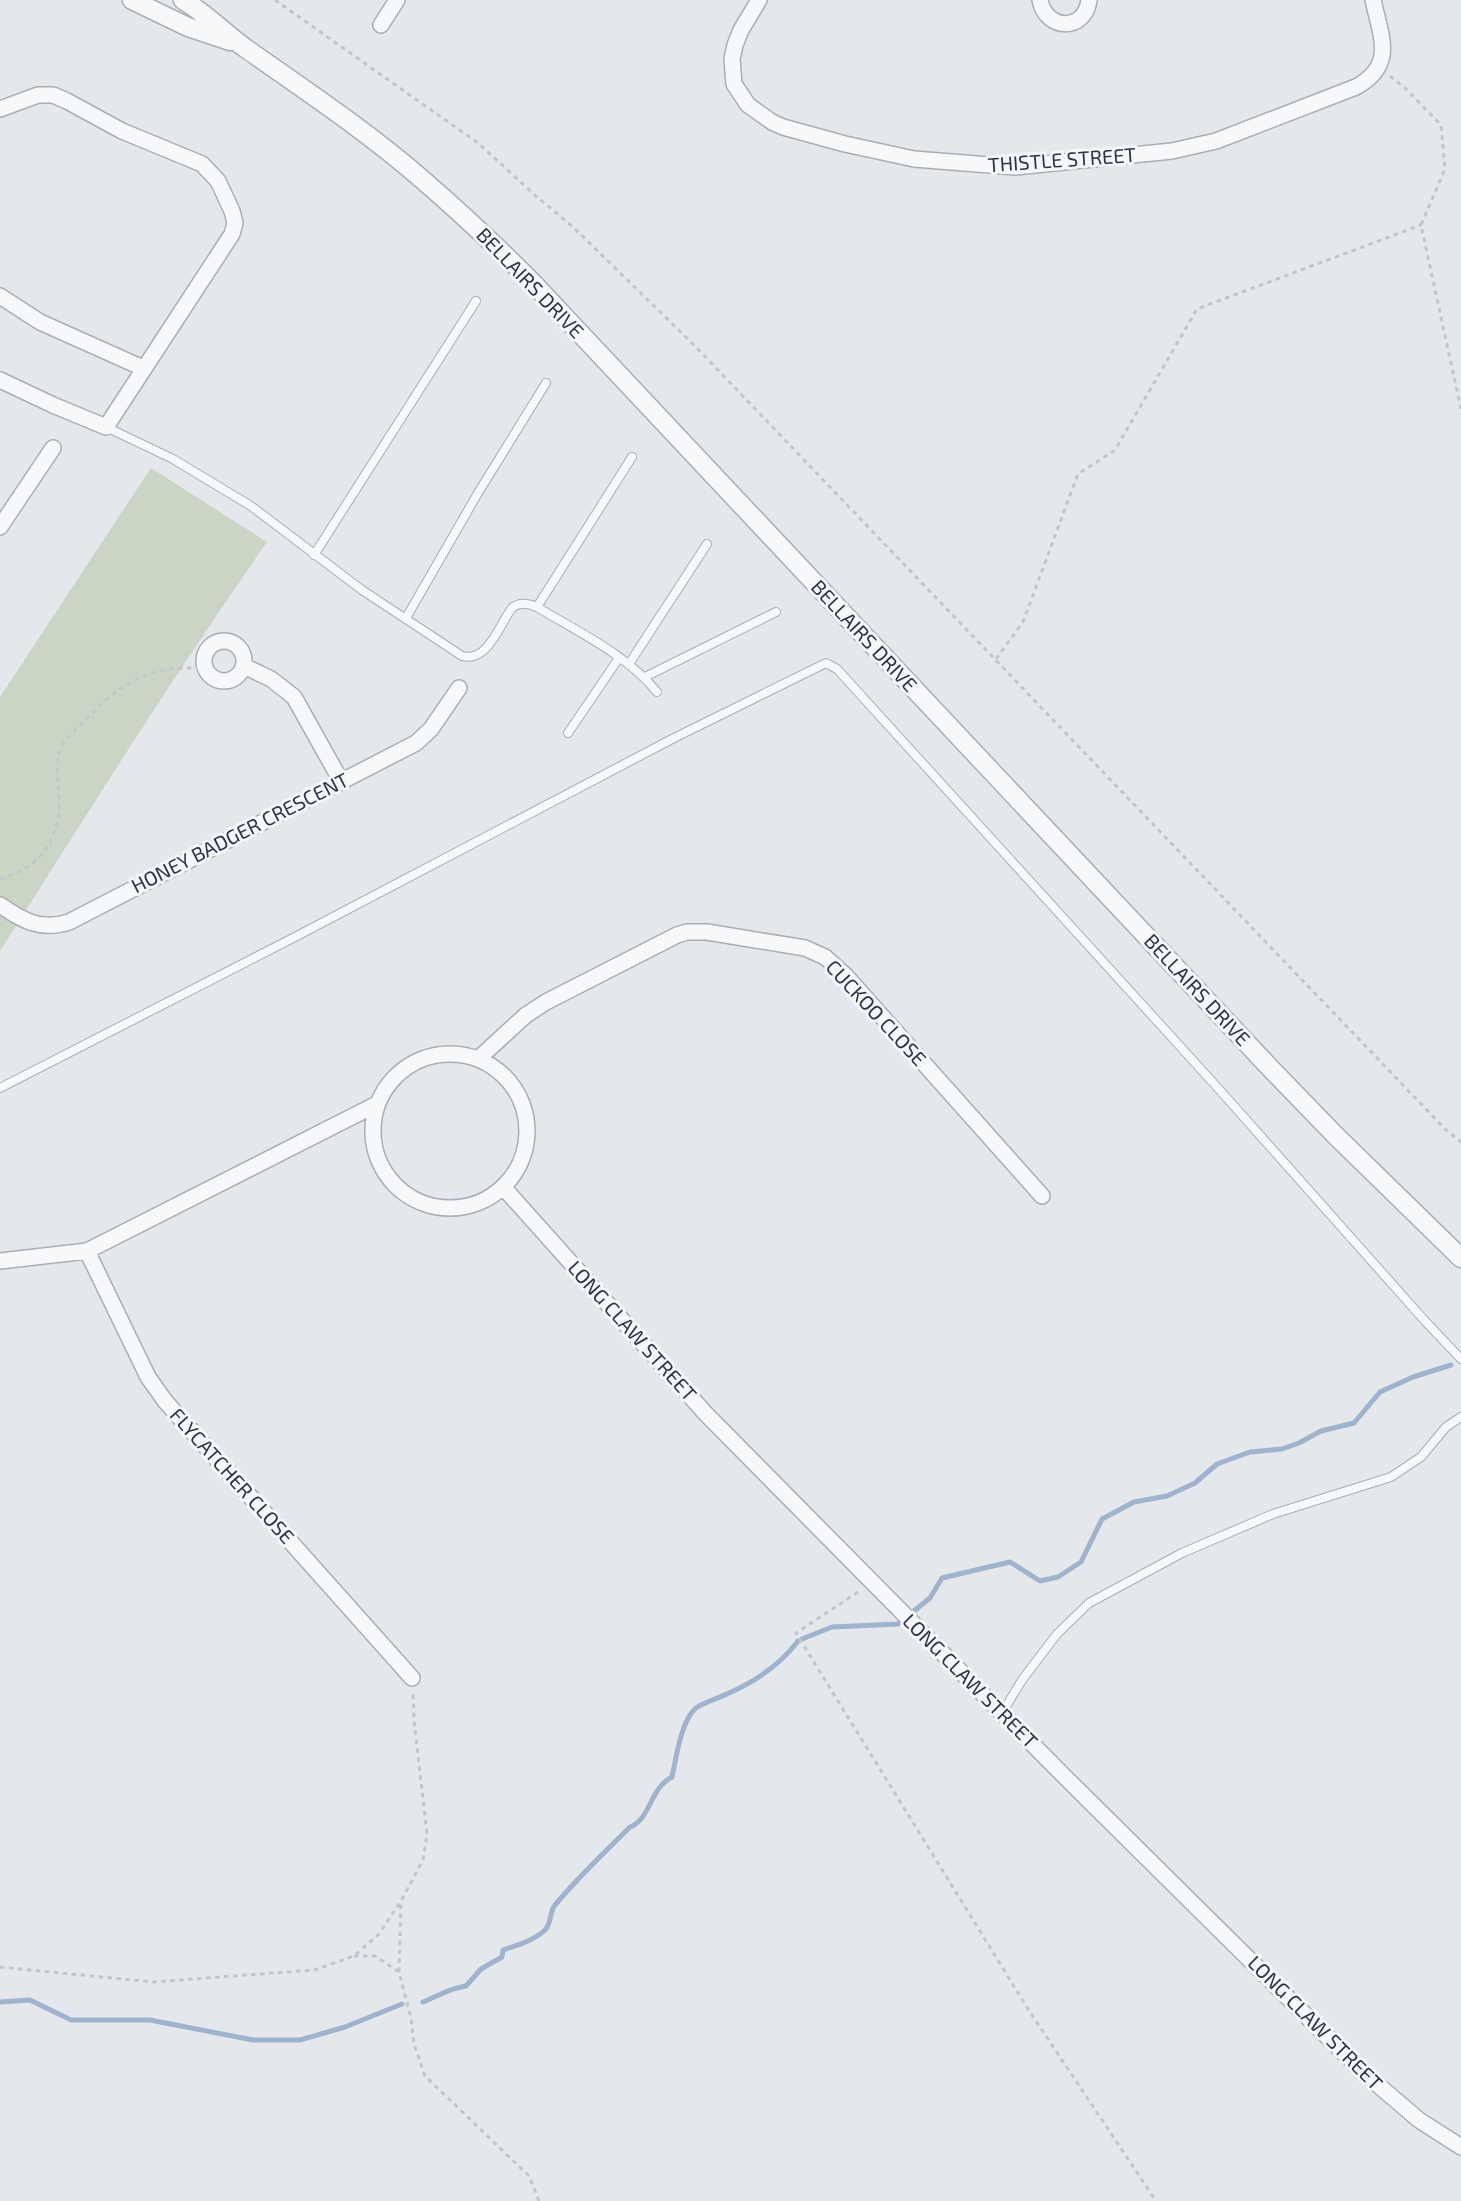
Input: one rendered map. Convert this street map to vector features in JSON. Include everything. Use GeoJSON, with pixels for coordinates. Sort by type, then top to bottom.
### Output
{"type":"FeatureCollection","features":[{"type":"Feature","properties":{"kind":"street","name":"BELLAIRS DRIVE"},"geometry":{"type":"LineString","coordinates":[[132,0],[188,27],[240,45]]}},
{"type":"Feature","properties":{"kind":"street","name":"BELLAIRS DRIVE"},"geometry":{"type":"LineString","coordinates":[[183,0],[201,10],[240,45],[356,127],[423,179],[515,265],[1273,1071],[1461,1258]]}},
{"type":"Feature","properties":{"kind":"street"},"geometry":{"type":"LineString","coordinates":[[381,26],[397,0]]}},
{"type":"Feature","properties":{"kind":"street","name":"THISTLE STREET"},"geometry":{"type":"LineString","coordinates":[[759,0],[741,30],[732,59],[734,84],[748,105],[783,127],[844,144],[914,159],[1015,167],[1172,151],[1216,141],[1343,92],[1365,82],[1379,68]]}},
{"type":"Feature","properties":{"kind":"street"},"geometry":{"type":"LineString","coordinates":[[1040,0],[1047,16],[1062,24],[1070,24],[1084,14],[1089,0]]}},
{"type":"Feature","properties":{"kind":"street"},"geometry":{"type":"LineString","coordinates":[[1373,0],[1383,50],[1379,68]]}},
{"type":"Feature","properties":{"kind":"street"},"geometry":{"type":"LineString","coordinates":[[0,109],[38,95],[48,94],[123,131],[202,164],[219,184],[233,214],[234,231],[106,427],[0,380]]}},
{"type":"Feature","properties":{"kind":"street"},"geometry":{"type":"LineString","coordinates":[[0,296],[40,322],[143,368]]}},
{"type":"Feature","properties":{"kind":"street"},"geometry":{"type":"LineString","coordinates":[[1,522],[53,448]]}},
{"type":"Feature","properties":{"kind":"street"},"geometry":{"type":"LineString","coordinates":[[220,641],[233,643],[243,653],[244,666],[237,677],[225,681],[213,678],[205,668],[205,654],[220,641]]}},
{"type":"Feature","properties":{"kind":"street"},"geometry":{"type":"LineString","coordinates":[[244,666],[271,678],[294,697],[341,781]]}},
{"type":"Feature","properties":{"kind":"street","name":"HONEY BADGER CRESCENT"},"geometry":{"type":"LineString","coordinates":[[0,905],[34,925],[52,926],[69,922],[408,747],[431,729],[459,688]]}},
{"type":"Feature","properties":{"kind":"street","name":"CUCKOO CLOSE"},"geometry":{"type":"LineString","coordinates":[[478,1059],[532,1011],[677,935],[687,932],[707,932],[805,948],[825,957],[846,976],[1042,1196]]}},
{"type":"Feature","properties":{"kind":"street"},"geometry":{"type":"LineString","coordinates":[[438,1054],[458,1054],[478,1059],[500,1072],[517,1092],[526,1116],[527,1142],[519,1167],[504,1188],[482,1202],[457,1209],[431,1206],[408,1196],[389,1178],[376,1155],[373,1129],[377,1104],[387,1086],[400,1071],[418,1060],[438,1054]]}},
{"type":"Feature","properties":{"kind":"street"},"geometry":{"type":"LineString","coordinates":[[0,1261],[87,1251],[377,1104]]}},
{"type":"Feature","properties":{"kind":"street","name":"LONG CLAW STREET"},"geometry":{"type":"LineString","coordinates":[[504,1188],[706,1414],[877,1588],[1364,2073],[1419,2120],[1461,2147]]}},
{"type":"Feature","properties":{"kind":"street","name":"FLYCATCHER CLOSE"},"geometry":{"type":"LineString","coordinates":[[87,1251],[148,1377],[158,1392],[412,1678]]}},
{"type":"Feature","properties":{"kind":"lane"},"geometry":{"type":"LineString","coordinates":[[315,555],[476,302]]}},
{"type":"Feature","properties":{"kind":"lane"},"geometry":{"type":"LineString","coordinates":[[406,618],[478,493],[546,384]]}},
{"type":"Feature","properties":{"kind":"lane"},"geometry":{"type":"LineString","coordinates":[[106,427],[173,459],[251,506],[315,555],[462,656],[471,658],[482,653],[515,605],[524,603],[537,608],[629,664],[645,677],[657,692]]}},
{"type":"Feature","properties":{"kind":"lane"},"geometry":{"type":"LineString","coordinates":[[537,608],[632,457]]}},
{"type":"Feature","properties":{"kind":"lane"},"geometry":{"type":"LineString","coordinates":[[629,664],[707,544]]}},
{"type":"Feature","properties":{"kind":"lane"},"geometry":{"type":"LineString","coordinates":[[645,677],[776,612]]}},
{"type":"Feature","properties":{"kind":"lane"},"geometry":{"type":"LineString","coordinates":[[568,733],[619,658]]}},
{"type":"Feature","properties":{"kind":"lane"},"geometry":{"type":"LineString","coordinates":[[0,1088],[295,937],[674,738],[826,663],[846,678],[1218,1086],[1461,1359]]}},
{"type":"Feature","properties":{"kind":"lane"},"geometry":{"type":"LineString","coordinates":[[1002,1713],[1022,1680],[1057,1634],[1089,1603],[1182,1553],[1273,1514],[1390,1477],[1421,1457],[1446,1427],[1461,1417]]}},
{"type":"Feature","properties":{"kind":"path"},"geometry":{"type":"LineString","coordinates":[[275,0],[478,143],[573,227],[691,342],[1446,1130],[1461,1142]]}},
{"type":"Feature","properties":{"kind":"path"},"geometry":{"type":"LineString","coordinates":[[1379,68],[1404,87],[1441,125],[1445,169],[1421,225],[1461,409]]}},
{"type":"Feature","properties":{"kind":"path"},"geometry":{"type":"LineString","coordinates":[[996,659],[1023,622],[1078,474],[1115,450],[1197,309],[1421,225]]}},
{"type":"Feature","properties":{"kind":"path"},"geometry":{"type":"LineString","coordinates":[[0,879],[26,870],[39,860],[48,845],[57,826],[60,749],[98,707],[121,687],[156,671],[205,668]]}},
{"type":"Feature","properties":{"kind":"path"},"geometry":{"type":"LineString","coordinates":[[877,1588],[796,1634],[1028,2009],[1156,2201]]}},
{"type":"Feature","properties":{"kind":"path"},"geometry":{"type":"LineString","coordinates":[[354,1956],[379,1934],[401,1901],[423,1860],[427,1834],[414,1720],[412,1678]]}},
{"type":"Feature","properties":{"kind":"path"},"geometry":{"type":"LineString","coordinates":[[401,1901],[399,1972],[411,2018],[414,2044],[425,2076],[529,2176],[539,2201]]}},
{"type":"Feature","properties":{"kind":"path"},"geometry":{"type":"LineString","coordinates":[[0,1966],[153,1982],[314,1970],[354,1956],[375,1956],[399,1972]]}},
{"type":"Feature","properties":{"kind":"green space"},"geometry":{"type":"Polygon","coordinates":[[[151,468],[267,542],[164,694],[0,951],[0,697],[151,468]]]}},
{"type":"Feature","properties":{"kind":"waterway"},"geometry":{"type":"LineString","coordinates":[[802,1639],[832,1627],[898,1624],[930,1598],[942,1578],[1010,1562],[1040,1581],[1058,1577],[1081,1562],[1102,1519],[1134,1502],[1167,1496],[1195,1483],[1217,1464],[1250,1452],[1282,1449],[1321,1431],[1354,1423],[1380,1392],[1413,1377],[1451,1365]]}},
{"type":"Feature","properties":{"kind":"waterway"},"geometry":{"type":"LineString","coordinates":[[423,2002],[449,1990],[466,1986],[481,1969],[502,1957],[503,1950],[530,1940],[545,1930],[555,1905],[592,1865],[642,1818],[664,1782],[672,1777],[686,1721],[696,1708],[758,1678],[783,1658],[798,1641]]}},
{"type":"Feature","properties":{"kind":"waterway"},"geometry":{"type":"LineString","coordinates":[[0,2002],[30,2000],[71,2020],[150,2020],[253,2040],[300,2040],[345,2027],[402,2004]]}}]}
